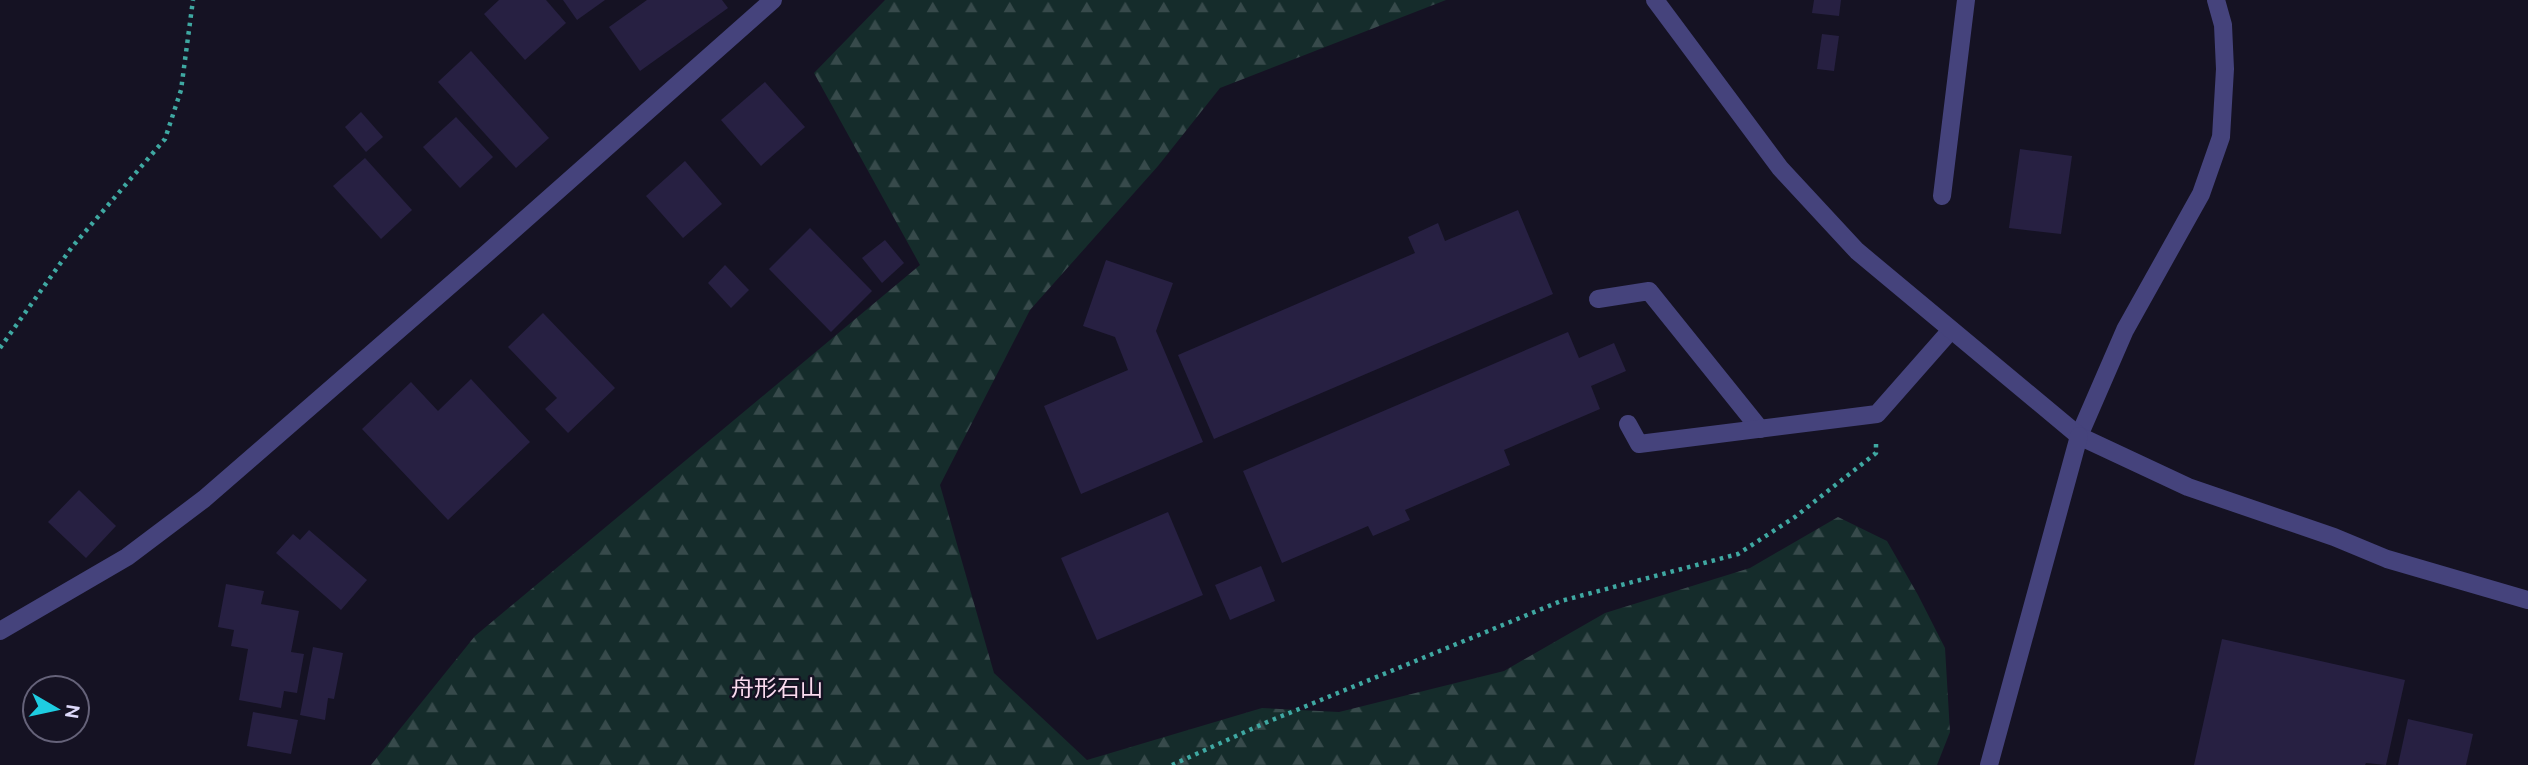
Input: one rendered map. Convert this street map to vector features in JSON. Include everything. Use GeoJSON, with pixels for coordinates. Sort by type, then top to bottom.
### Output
{"type":"FeatureCollection","features":[{"type":"Feature","properties":{"kind":"street"},"geometry":{"type":"LineString","coordinates":[[0,631],[127,557],[204,499],[773,0]]}},
{"type":"Feature","properties":{"kind":"street"},"geometry":{"type":"LineString","coordinates":[[1655,0],[1780,168],[1857,251],[2080,436],[2188,487],[2334,537],[2386,559],[2528,600]]}},
{"type":"Feature","properties":{"kind":"street"},"geometry":{"type":"LineString","coordinates":[[1942,196],[1966,0]]}},
{"type":"Feature","properties":{"kind":"street"},"geometry":{"type":"LineString","coordinates":[[1989,765],[2080,436],[2125,330],[2201,194],[2221,137],[2225,69],[2223,25],[2216,0]]}},
{"type":"Feature","properties":{"kind":"street"},"geometry":{"type":"LineString","coordinates":[[1598,299],[1649,291],[1760,429]]}},
{"type":"Feature","properties":{"kind":"street"},"geometry":{"type":"LineString","coordinates":[[1628,424],[1639,444],[1877,414],[1951,330]]}},
{"type":"Feature","properties":{"kind":"path"},"geometry":{"type":"LineString","coordinates":[[0,348],[72,247],[165,139],[181,90],[193,0]]}},
{"type":"Feature","properties":{"kind":"path"},"geometry":{"type":"LineString","coordinates":[[1172,765],[1265,723],[1562,601],[1738,554],[1795,517],[1876,453],[1877,414]]}},
{"type":"Feature","properties":{"kind":"green space"},"geometry":{"type":"Polygon","coordinates":[[[885,0],[1446,0],[1220,88],[1158,166],[1030,310],[940,485],[994,673],[1087,760],[1262,708],[1339,712],[1504,671],[1605,613],[1750,568],[1838,517],[1887,541],[1945,648],[1950,732],[1937,765],[371,765],[475,636],[920,265],[814,73],[885,0]]]}},
{"type":"Feature","properties":{"kind":"building"},"geometry":{"type":"Polygon","coordinates":[[[499,0],[546,0],[566,23],[525,60],[484,14],[499,0]]]}},
{"type":"Feature","properties":{"kind":"building"},"geometry":{"type":"Polygon","coordinates":[[[563,0],[605,0],[577,20],[563,0]]]}},
{"type":"Feature","properties":{"kind":"building"},"geometry":{"type":"Polygon","coordinates":[[[647,0],[722,0],[728,8],[640,71],[609,27],[647,0]]]}},
{"type":"Feature","properties":{"kind":"building"},"geometry":{"type":"Polygon","coordinates":[[[1814,0],[1841,0],[1839,16],[1812,13],[1814,0]]]}},
{"type":"Feature","properties":{"kind":"building"},"geometry":{"type":"Polygon","coordinates":[[[1822,34],[1839,36],[1834,71],[1817,69],[1822,34]]]}},
{"type":"Feature","properties":{"kind":"building"},"geometry":{"type":"Polygon","coordinates":[[[471,51],[549,138],[516,168],[438,82],[471,51]]]}},
{"type":"Feature","properties":{"kind":"building"},"geometry":{"type":"Polygon","coordinates":[[[765,82],[805,127],[761,166],[721,120],[765,82]]]}},
{"type":"Feature","properties":{"kind":"building"},"geometry":{"type":"Polygon","coordinates":[[[361,112],[383,137],[366,152],[345,127],[361,112]]]}},
{"type":"Feature","properties":{"kind":"building"},"geometry":{"type":"Polygon","coordinates":[[[456,117],[493,157],[460,188],[423,147],[456,117]]]}},
{"type":"Feature","properties":{"kind":"building"},"geometry":{"type":"Polygon","coordinates":[[[2020,149],[2072,156],[2061,234],[2009,228],[2020,149]]]}},
{"type":"Feature","properties":{"kind":"building"},"geometry":{"type":"Polygon","coordinates":[[[365,158],[412,210],[381,239],[333,186],[365,158]]]}},
{"type":"Feature","properties":{"kind":"building"},"geometry":{"type":"Polygon","coordinates":[[[685,161],[722,204],[683,238],[646,196],[685,161]]]}},
{"type":"Feature","properties":{"kind":"building"},"geometry":{"type":"Polygon","coordinates":[[[1518,210],[1553,294],[1214,439],[1178,355],[1415,253],[1408,237],[1438,223],[1445,241],[1518,210]]]}},
{"type":"Feature","properties":{"kind":"building"},"geometry":{"type":"Polygon","coordinates":[[[810,228],[872,291],[831,332],[769,269],[810,228]]]}},
{"type":"Feature","properties":{"kind":"building"},"geometry":{"type":"Polygon","coordinates":[[[885,240],[904,263],[882,283],[862,258],[885,240]]]}},
{"type":"Feature","properties":{"kind":"building"},"geometry":{"type":"Polygon","coordinates":[[[1106,260],[1173,283],[1156,331],[1203,442],[1081,494],[1044,406],[1128,370],[1115,337],[1083,326],[1106,260]]]}},
{"type":"Feature","properties":{"kind":"building"},"geometry":{"type":"Polygon","coordinates":[[[725,265],[749,290],[731,308],[708,283],[725,265]]]}},
{"type":"Feature","properties":{"kind":"building"},"geometry":{"type":"Polygon","coordinates":[[[543,313],[615,388],[568,433],[545,409],[557,398],[508,347],[543,313]]]}},
{"type":"Feature","properties":{"kind":"building"},"geometry":{"type":"Polygon","coordinates":[[[1568,332],[1579,358],[1614,343],[1626,371],[1591,386],[1600,409],[1504,450],[1510,465],[1405,510],[1410,520],[1373,536],[1368,526],[1282,563],[1243,471],[1568,332]]]}},
{"type":"Feature","properties":{"kind":"building"},"geometry":{"type":"Polygon","coordinates":[[[471,379],[530,442],[448,520],[362,429],[411,382],[438,411],[471,379]]]}},
{"type":"Feature","properties":{"kind":"building"},"geometry":{"type":"Polygon","coordinates":[[[79,490],[116,526],[86,558],[48,522],[79,490]]]}},
{"type":"Feature","properties":{"kind":"building"},"geometry":{"type":"Polygon","coordinates":[[[1168,512],[1203,595],[1097,640],[1061,558],[1168,512]]]}},
{"type":"Feature","properties":{"kind":"building"},"geometry":{"type":"Polygon","coordinates":[[[309,530],[367,580],[341,610],[276,553],[293,534],[300,540],[309,530]]]}},
{"type":"Feature","properties":{"kind":"building"},"geometry":{"type":"Polygon","coordinates":[[[1261,566],[1275,601],[1230,620],[1215,585],[1261,566]]]}},
{"type":"Feature","properties":{"kind":"building"},"geometry":{"type":"Polygon","coordinates":[[[226,584],[264,591],[261,604],[299,611],[291,652],[304,654],[297,693],[284,691],[281,708],[239,700],[248,649],[231,646],[234,630],[218,627],[226,584]]]}},
{"type":"Feature","properties":{"kind":"building"},"geometry":{"type":"Polygon","coordinates":[[[2222,639],[2405,680],[2386,765],[2194,765],[2222,639]]]}},
{"type":"Feature","properties":{"kind":"building"},"geometry":{"type":"Polygon","coordinates":[[[313,647],[343,653],[334,699],[328,698],[325,720],[300,715],[313,647]]]}},
{"type":"Feature","properties":{"kind":"building"},"geometry":{"type":"Polygon","coordinates":[[[253,712],[298,720],[291,754],[247,746],[253,712]]]}},
{"type":"Feature","properties":{"kind":"building"},"geometry":{"type":"Polygon","coordinates":[[[2408,719],[2473,734],[2466,765],[2398,765],[2408,719]]]}},
{"type":"Feature","properties":{"kind":"district","name":"舟形石山"},"geometry":{"type":"Point","coordinates":[777,688]}}]}
